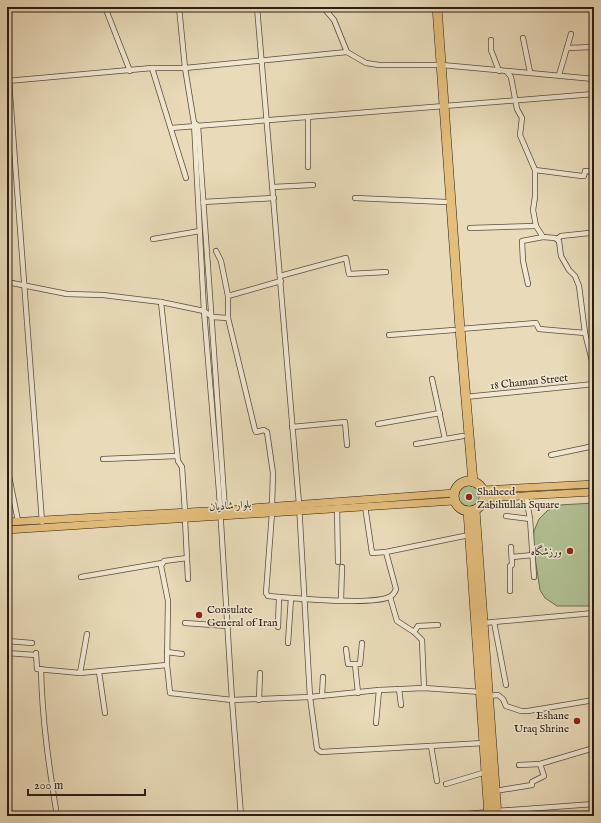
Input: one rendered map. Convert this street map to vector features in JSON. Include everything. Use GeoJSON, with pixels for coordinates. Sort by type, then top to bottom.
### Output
{"type":"FeatureCollection","features":[{"type":"Feature","properties":{"kind":"highway"},"geometry":{"type":"LineString","coordinates":[[431,7],[439,65]]}},
{"type":"Feature","properties":{"kind":"highway"},"geometry":{"type":"LineString","coordinates":[[437,7],[439,65],[463,436],[470,482],[483,494],[479,507],[471,511],[459,508],[454,497],[458,485],[470,482]]}},
{"type":"Feature","properties":{"kind":"highway"},"geometry":{"type":"LineString","coordinates":[[442,108],[446,202],[457,329],[465,397],[470,482]]}},
{"type":"Feature","properties":{"kind":"highway"},"geometry":{"type":"LineString","coordinates":[[471,511],[469,535],[495,791],[493,814]]}},
{"type":"Feature","properties":{"kind":"highway"},"geometry":{"type":"LineString","coordinates":[[471,511],[483,623],[484,743],[486,772],[493,814]]}},
{"type":"Feature","properties":{"kind":"main road"},"geometry":{"type":"LineString","coordinates":[[483,494],[594,484]]}},
{"type":"Feature","properties":{"kind":"main road"},"geometry":{"type":"LineString","coordinates":[[483,494],[526,496],[594,492]]}},
{"type":"Feature","properties":{"kind":"main road","name":"بلوار شادیان"},"geometry":{"type":"LineString","coordinates":[[299,508],[366,506],[454,497]]}},
{"type":"Feature","properties":{"kind":"main road","name":"بلوار شادیان"},"geometry":{"type":"LineString","coordinates":[[7,530],[222,512],[272,510],[454,497]]}},
{"type":"Feature","properties":{"kind":"main road","name":"بلوار شادیان"},"geometry":{"type":"LineString","coordinates":[[7,522],[185,515]]}},
{"type":"Feature","properties":{"kind":"street"},"geometry":{"type":"LineString","coordinates":[[104,7],[130,71]]}},
{"type":"Feature","properties":{"kind":"street"},"geometry":{"type":"LineString","coordinates":[[179,7],[185,68],[195,125],[212,317],[227,626],[241,816]]}},
{"type":"Feature","properties":{"kind":"street"},"geometry":{"type":"LineString","coordinates":[[257,7],[299,508],[303,599],[310,697],[318,751],[484,743]]}},
{"type":"Feature","properties":{"kind":"street"},"geometry":{"type":"LineString","coordinates":[[323,7],[334,20],[347,52]]}},
{"type":"Feature","properties":{"kind":"street"},"geometry":{"type":"LineString","coordinates":[[559,75],[571,34]]}},
{"type":"Feature","properties":{"kind":"street"},"geometry":{"type":"LineString","coordinates":[[523,38],[530,72]]}},
{"type":"Feature","properties":{"kind":"street"},"geometry":{"type":"LineString","coordinates":[[491,40],[491,50],[499,71]]}},
{"type":"Feature","properties":{"kind":"street"},"geometry":{"type":"LineString","coordinates":[[567,48],[593,47]]}},
{"type":"Feature","properties":{"kind":"street"},"geometry":{"type":"LineString","coordinates":[[43,528],[26,286],[8,81],[152,68],[185,68],[347,52],[366,63],[379,65],[439,65],[507,72],[530,72],[594,79]]}},
{"type":"Feature","properties":{"kind":"street"},"geometry":{"type":"LineString","coordinates":[[152,68],[186,178]]}},
{"type":"Feature","properties":{"kind":"street"},"geometry":{"type":"LineString","coordinates":[[507,72],[511,77],[517,109],[522,118],[520,135],[536,170],[533,210],[536,226],[543,237]]}},
{"type":"Feature","properties":{"kind":"street"},"geometry":{"type":"LineString","coordinates":[[171,128],[267,119],[442,108],[594,94]]}},
{"type":"Feature","properties":{"kind":"street"},"geometry":{"type":"LineString","coordinates":[[308,117],[308,167]]}},
{"type":"Feature","properties":{"kind":"street"},"geometry":{"type":"LineString","coordinates":[[195,125],[204,311],[222,512]]}},
{"type":"Feature","properties":{"kind":"street"},"geometry":{"type":"LineString","coordinates":[[536,170],[582,176],[584,176],[585,171],[594,172]]}},
{"type":"Feature","properties":{"kind":"street"},"geometry":{"type":"LineString","coordinates":[[273,187],[313,185]]}},
{"type":"Feature","properties":{"kind":"street"},"geometry":{"type":"LineString","coordinates":[[203,202],[274,198]]}},
{"type":"Feature","properties":{"kind":"street"},"geometry":{"type":"LineString","coordinates":[[355,198],[446,202]]}},
{"type":"Feature","properties":{"kind":"street"},"geometry":{"type":"LineString","coordinates":[[470,228],[536,226]]}},
{"type":"Feature","properties":{"kind":"street"},"geometry":{"type":"LineString","coordinates":[[153,239],[200,231]]}},
{"type":"Feature","properties":{"kind":"street"},"geometry":{"type":"LineString","coordinates":[[528,284],[523,262],[522,241],[543,237],[557,239],[561,236],[589,232],[592,234],[592,239],[594,240]]}},
{"type":"Feature","properties":{"kind":"street"},"geometry":{"type":"LineString","coordinates":[[557,239],[561,256],[569,270],[575,276],[578,286],[585,333],[594,370]]}},
{"type":"Feature","properties":{"kind":"street"},"geometry":{"type":"LineString","coordinates":[[216,251],[220,261],[228,296],[228,318],[255,430],[256,432],[264,430],[267,432],[273,472],[266,593],[268,596],[303,599],[378,600],[390,597],[396,591],[386,552]]}},
{"type":"Feature","properties":{"kind":"street"},"geometry":{"type":"LineString","coordinates":[[228,296],[346,258],[349,274],[386,272]]}},
{"type":"Feature","properties":{"kind":"street"},"geometry":{"type":"LineString","coordinates":[[7,282],[68,294],[103,295],[161,302],[204,311],[212,317],[228,318]]}},
{"type":"Feature","properties":{"kind":"street"},"geometry":{"type":"LineString","coordinates":[[161,302],[177,456],[178,463],[182,467],[188,578]]}},
{"type":"Feature","properties":{"kind":"street"},"geometry":{"type":"LineString","coordinates":[[388,335],[536,323],[539,329],[585,333]]}},
{"type":"Feature","properties":{"kind":"street"},"geometry":{"type":"LineString","coordinates":[[432,379],[446,438]]}},
{"type":"Feature","properties":{"kind":"street","name":"18 Chaman Street"},"geometry":{"type":"LineString","coordinates":[[465,397],[594,384]]}},
{"type":"Feature","properties":{"kind":"street"},"geometry":{"type":"LineString","coordinates":[[378,424],[440,413]]}},
{"type":"Feature","properties":{"kind":"street"},"geometry":{"type":"LineString","coordinates":[[292,427],[345,422],[347,445]]}},
{"type":"Feature","properties":{"kind":"street"},"geometry":{"type":"LineString","coordinates":[[416,444],[463,436]]}},
{"type":"Feature","properties":{"kind":"street"},"geometry":{"type":"LineString","coordinates":[[551,455],[594,446]]}},
{"type":"Feature","properties":{"kind":"street"},"geometry":{"type":"LineString","coordinates":[[103,459],[177,456]]}},
{"type":"Feature","properties":{"kind":"street"},"geometry":{"type":"LineString","coordinates":[[7,466],[18,521]]}},
{"type":"Feature","properties":{"kind":"street"},"geometry":{"type":"LineString","coordinates":[[526,496],[530,519],[534,578]]}},
{"type":"Feature","properties":{"kind":"street"},"geometry":{"type":"LineString","coordinates":[[366,506],[372,553],[386,552],[469,535]]}},
{"type":"Feature","properties":{"kind":"street"},"geometry":{"type":"LineString","coordinates":[[337,508],[338,562]]}},
{"type":"Feature","properties":{"kind":"street"},"geometry":{"type":"LineString","coordinates":[[506,516],[530,519]]}},
{"type":"Feature","properties":{"kind":"street"},"geometry":{"type":"LineString","coordinates":[[510,591],[510,566],[512,565],[511,548]]}},
{"type":"Feature","properties":{"kind":"street"},"geometry":{"type":"LineString","coordinates":[[512,557],[533,555]]}},
{"type":"Feature","properties":{"kind":"street"},"geometry":{"type":"LineString","coordinates":[[81,577],[187,558]]}},
{"type":"Feature","properties":{"kind":"street"},"geometry":{"type":"LineString","coordinates":[[162,563],[168,601],[167,665],[170,693],[232,700],[259,700],[310,697],[379,690],[424,688],[498,695],[503,699],[506,706],[521,711],[594,700]]}},
{"type":"Feature","properties":{"kind":"street"},"geometry":{"type":"LineString","coordinates":[[341,600],[342,567]]}},
{"type":"Feature","properties":{"kind":"street"},"geometry":{"type":"LineString","coordinates":[[278,627],[279,597]]}},
{"type":"Feature","properties":{"kind":"street"},"geometry":{"type":"LineString","coordinates":[[390,597],[397,621],[414,632],[422,640],[424,688]]}},
{"type":"Feature","properties":{"kind":"street"},"geometry":{"type":"LineString","coordinates":[[288,643],[291,598]]}},
{"type":"Feature","properties":{"kind":"street"},"geometry":{"type":"LineString","coordinates":[[483,623],[594,613]]}},
{"type":"Feature","properties":{"kind":"street"},"geometry":{"type":"LineString","coordinates":[[494,622],[506,686]]}},
{"type":"Feature","properties":{"kind":"street"},"geometry":{"type":"LineString","coordinates":[[184,623],[227,626]]}},
{"type":"Feature","properties":{"kind":"street"},"geometry":{"type":"LineString","coordinates":[[414,632],[418,626],[438,625]]}},
{"type":"Feature","properties":{"kind":"street"},"geometry":{"type":"LineString","coordinates":[[80,673],[87,634]]}},
{"type":"Feature","properties":{"kind":"street"},"geometry":{"type":"LineString","coordinates":[[7,641],[32,643]]}},
{"type":"Feature","properties":{"kind":"street"},"geometry":{"type":"LineString","coordinates":[[346,649],[348,664],[360,663],[362,643]]}},
{"type":"Feature","properties":{"kind":"street"},"geometry":{"type":"LineString","coordinates":[[167,652],[182,654]]}},
{"type":"Feature","properties":{"kind":"street"},"geometry":{"type":"LineString","coordinates":[[7,653],[36,654],[39,669],[46,746],[57,816]]}},
{"type":"Feature","properties":{"kind":"street"},"geometry":{"type":"LineString","coordinates":[[355,664],[358,693]]}},
{"type":"Feature","properties":{"kind":"street"},"geometry":{"type":"LineString","coordinates":[[39,669],[80,673],[167,665]]}},
{"type":"Feature","properties":{"kind":"street"},"geometry":{"type":"LineString","coordinates":[[99,672],[105,712]]}},
{"type":"Feature","properties":{"kind":"street"},"geometry":{"type":"LineString","coordinates":[[259,700],[260,673]]}},
{"type":"Feature","properties":{"kind":"street"},"geometry":{"type":"LineString","coordinates":[[322,696],[323,677]]}},
{"type":"Feature","properties":{"kind":"street"},"geometry":{"type":"LineString","coordinates":[[399,689],[401,705]]}},
{"type":"Feature","properties":{"kind":"street"},"geometry":{"type":"LineString","coordinates":[[376,723],[379,690]]}},
{"type":"Feature","properties":{"kind":"street"},"geometry":{"type":"LineString","coordinates":[[431,746],[437,781]]}},
{"type":"Feature","properties":{"kind":"street"},"geometry":{"type":"LineString","coordinates":[[519,765],[540,764],[594,748]]}},
{"type":"Feature","properties":{"kind":"street"},"geometry":{"type":"LineString","coordinates":[[495,791],[532,785],[532,782],[544,776],[540,764]]}},
{"type":"Feature","properties":{"kind":"street"},"geometry":{"type":"LineString","coordinates":[[446,784],[486,772]]}},
{"type":"Feature","properties":{"kind":"street"},"geometry":{"type":"LineString","coordinates":[[445,816],[493,814],[594,804]]}},
{"type":"Feature","properties":{"kind":"green space"},"geometry":{"type":"Polygon","coordinates":[[[469,485],[477,488],[480,496],[477,504],[469,507],[461,504],[458,496],[461,488],[469,485]]]}},
{"type":"Feature","properties":{"kind":"green space"},"geometry":{"type":"Polygon","coordinates":[[[594,503],[594,606],[557,606],[545,598],[540,590],[533,544],[534,531],[539,519],[548,510],[559,505],[594,503]]]}},
{"type":"Feature","properties":{"kind":"place","name":"Shaheed Zabihullah Square"},"geometry":{"type":"Point","coordinates":[469,497]}},
{"type":"Feature","properties":{"kind":"place","name":"ورزشگاه"},"geometry":{"type":"Point","coordinates":[570,551]}},
{"type":"Feature","properties":{"kind":"place","name":"Consulate General of Iran"},"geometry":{"type":"Point","coordinates":[199,615]}},
{"type":"Feature","properties":{"kind":"place","name":"Eshane Uraq Shrine"},"geometry":{"type":"Point","coordinates":[577,721]}}]}
